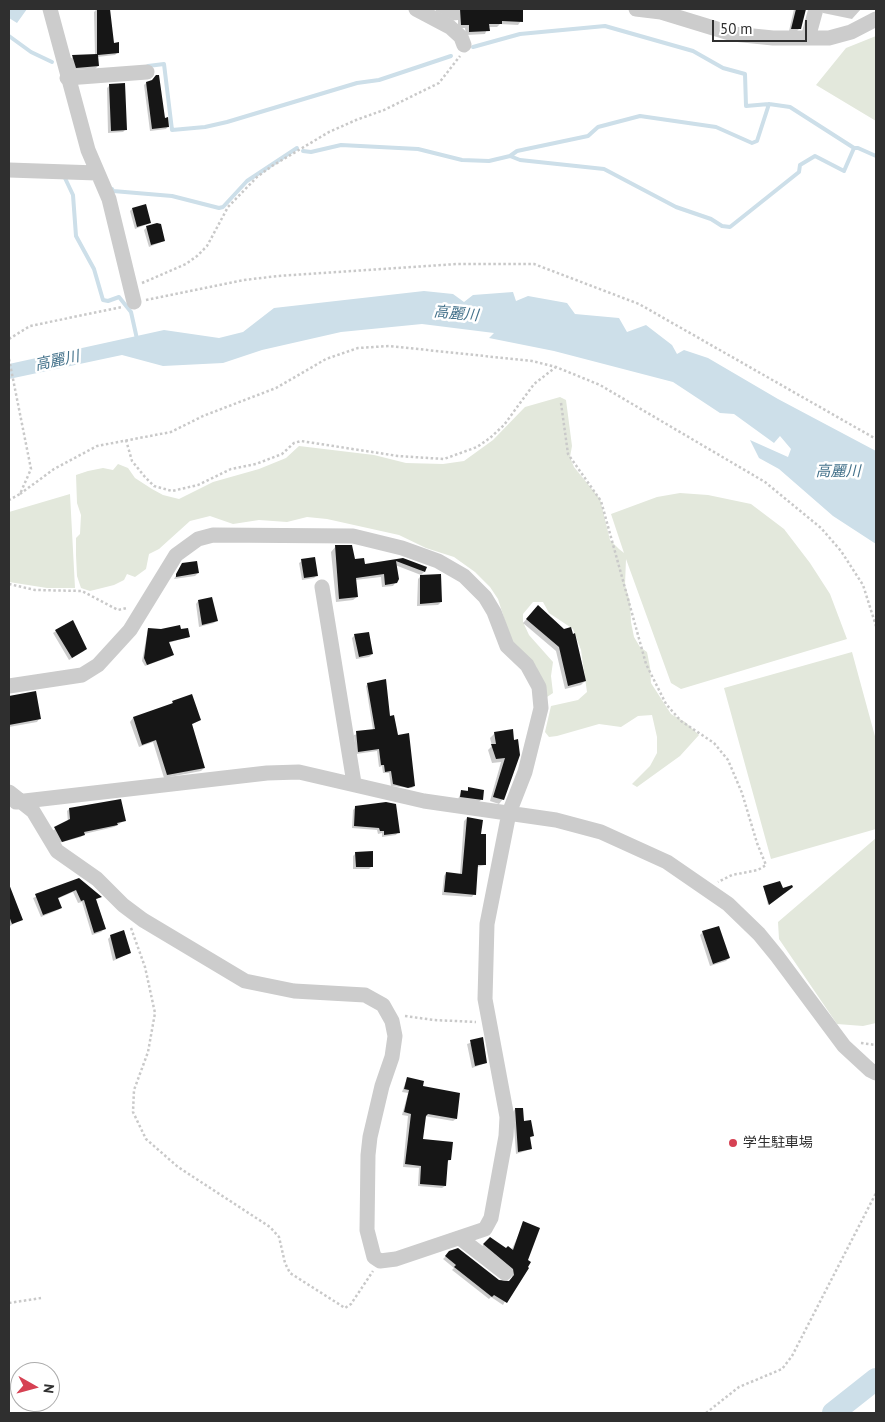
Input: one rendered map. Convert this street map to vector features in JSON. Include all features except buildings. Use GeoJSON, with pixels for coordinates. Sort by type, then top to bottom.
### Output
{"type":"FeatureCollection","features":[{"type":"Feature","properties":{"kind":"street"},"geometry":{"type":"LineString","coordinates":[[50,9],[88,150],[108,199],[133,295]]}},
{"type":"Feature","properties":{"kind":"street"},"geometry":{"type":"LineString","coordinates":[[416,9],[450,27],[461,37],[464,45]]}},
{"type":"Feature","properties":{"kind":"street"},"geometry":{"type":"LineString","coordinates":[[636,9],[661,12],[741,35],[773,38],[829,38],[852,32],[876,19]]}},
{"type":"Feature","properties":{"kind":"street"},"geometry":{"type":"LineString","coordinates":[[808,38],[816,9]]}},
{"type":"Feature","properties":{"kind":"street"},"geometry":{"type":"LineString","coordinates":[[68,78],[146,72]]}},
{"type":"Feature","properties":{"kind":"street"},"geometry":{"type":"LineString","coordinates":[[9,170],[97,173]]}},
{"type":"Feature","properties":{"kind":"street"},"geometry":{"type":"LineString","coordinates":[[9,686],[82,675],[98,665],[130,630],[176,555],[198,538],[214,535],[353,536],[402,548],[438,561],[464,576],[485,597],[494,612],[507,646],[527,665],[539,687],[541,708],[525,772],[509,813],[487,924],[485,999],[505,1098],[506,1136],[492,1218],[485,1229],[396,1260],[380,1261],[374,1257],[367,1230],[368,1155],[382,1086],[392,1057],[395,1036],[389,1013],[383,1005],[365,996],[294,991],[246,981],[143,920],[123,905],[97,879],[57,851],[33,811],[15,802],[9,792]]}},
{"type":"Feature","properties":{"kind":"street"},"geometry":{"type":"LineString","coordinates":[[322,587],[354,783]]}},
{"type":"Feature","properties":{"kind":"street"},"geometry":{"type":"LineString","coordinates":[[15,802],[267,773],[299,772],[354,783],[424,801],[556,820],[602,832],[667,862],[709,889],[760,934],[837,1038],[852,1055],[876,1073]]}},
{"type":"Feature","properties":{"kind":"street"},"geometry":{"type":"LineString","coordinates":[[460,1238],[505,1273]]}},
{"type":"Feature","properties":{"kind":"path"},"geometry":{"type":"LineString","coordinates":[[9,339],[30,326],[113,310],[133,295],[186,264],[207,246],[228,207],[264,172],[329,132],[384,110],[439,83],[458,60],[464,45]]}},
{"type":"Feature","properties":{"kind":"path"},"geometry":{"type":"LineString","coordinates":[[133,295],[252,279],[457,264],[534,264],[639,304],[876,439]]}},
{"type":"Feature","properties":{"kind":"path"},"geometry":{"type":"LineString","coordinates":[[9,500],[54,469],[97,446],[172,432],[204,416],[276,388],[326,359],[358,348],[390,346],[532,360],[556,367],[600,385],[765,482],[821,528],[842,551],[863,586],[876,626]]}},
{"type":"Feature","properties":{"kind":"path"},"geometry":{"type":"LineString","coordinates":[[9,359],[31,469],[20,494]]}},
{"type":"Feature","properties":{"kind":"path"},"geometry":{"type":"LineString","coordinates":[[126,440],[132,461],[145,477],[154,486],[172,491],[198,485],[231,469],[256,464],[282,454],[294,443],[301,441],[398,456],[444,459],[477,447],[490,438],[504,425],[534,384],[556,367]]}},
{"type":"Feature","properties":{"kind":"path"},"geometry":{"type":"LineString","coordinates":[[562,402],[568,454],[601,501],[646,664],[666,704],[681,721],[714,743],[728,760],[742,793],[757,843],[766,865],[758,870],[732,875],[709,889]]}},
{"type":"Feature","properties":{"kind":"path"},"geometry":{"type":"LineString","coordinates":[[9,584],[35,590],[82,592],[122,611],[152,594]]}},
{"type":"Feature","properties":{"kind":"path"},"geometry":{"type":"LineString","coordinates":[[123,905],[144,967],[155,1013],[148,1052],[134,1090],[133,1112],[146,1139],[178,1167],[270,1227],[279,1237],[285,1263],[290,1273],[345,1308],[351,1304],[380,1261]]}},
{"type":"Feature","properties":{"kind":"path"},"geometry":{"type":"LineString","coordinates":[[389,1013],[449,1022],[489,1021]]}},
{"type":"Feature","properties":{"kind":"path"},"geometry":{"type":"LineString","coordinates":[[706,1413],[740,1387],[782,1370],[792,1356],[876,1193]]}},
{"type":"Feature","properties":{"kind":"path"},"geometry":{"type":"LineString","coordinates":[[9,1303],[41,1298]]}},
{"type":"Feature","properties":{"kind":"shaded area"},"geometry":{"type":"Polygon","coordinates":[[[876,36],[876,121],[816,85],[846,48],[876,36]]]}},
{"type":"Feature","properties":{"kind":"shaded area"},"geometry":{"type":"Polygon","coordinates":[[[560,397],[566,400],[572,446],[570,457],[574,467],[600,499],[610,540],[619,549],[624,553],[611,514],[657,497],[680,493],[708,495],[751,504],[784,529],[810,563],[830,594],[847,639],[681,689],[671,683],[626,559],[625,585],[630,602],[634,637],[640,647],[647,652],[651,683],[671,714],[685,722],[699,735],[680,756],[637,787],[632,784],[650,766],[657,753],[657,737],[652,715],[638,716],[621,727],[599,724],[549,737],[545,732],[551,706],[578,700],[587,692],[581,650],[573,629],[549,613],[543,602],[533,602],[523,614],[523,622],[529,635],[553,662],[551,676],[553,693],[547,697],[536,666],[511,640],[498,599],[490,587],[475,572],[454,557],[426,548],[399,535],[327,519],[307,517],[287,522],[259,520],[233,524],[210,516],[190,521],[159,549],[149,554],[146,569],[135,577],[127,574],[124,580],[114,585],[90,591],[81,588],[77,576],[76,555],[76,538],[80,534],[81,515],[77,503],[76,475],[103,468],[113,470],[118,464],[128,468],[135,478],[152,489],[163,495],[179,499],[213,482],[259,469],[286,458],[299,446],[374,455],[406,463],[443,464],[464,461],[493,440],[525,407],[560,397]]]}},
{"type":"Feature","properties":{"kind":"shaded area"},"geometry":{"type":"Polygon","coordinates":[[[70,494],[75,588],[47,588],[9,582],[9,512],[70,494]]]}},
{"type":"Feature","properties":{"kind":"shaded area"},"geometry":{"type":"Polygon","coordinates":[[[852,652],[876,740],[876,829],[771,859],[724,688],[852,652]]]}},
{"type":"Feature","properties":{"kind":"shaded area"},"geometry":{"type":"Polygon","coordinates":[[[876,838],[876,1023],[863,1026],[837,1024],[779,939],[778,922],[876,838]]]}},
{"type":"Feature","properties":{"kind":"water"},"geometry":{"type":"Polygon","coordinates":[[[9,9],[27,9],[17,23],[9,18],[9,9]]]}},
{"type":"Feature","properties":{"kind":"water","name":"高麗川"},"geometry":{"type":"Polygon","coordinates":[[[424,291],[453,294],[464,302],[473,295],[513,292],[516,301],[528,296],[567,303],[575,314],[619,318],[627,332],[646,325],[672,345],[677,354],[684,350],[708,358],[778,399],[876,451],[876,544],[833,516],[779,469],[759,458],[750,440],[788,457],[791,449],[780,436],[774,443],[734,414],[720,413],[673,382],[554,351],[489,338],[494,333],[422,324],[341,332],[262,350],[223,363],[163,366],[122,355],[9,379],[9,364],[164,330],[219,338],[243,332],[274,308],[424,291]]]}},
{"type":"Feature","properties":{"kind":"waterway"},"geometry":{"type":"LineString","coordinates":[[473,47],[520,34],[605,26],[693,51],[723,68],[745,74],[746,106],[769,104],[790,107],[854,148]]}},
{"type":"Feature","properties":{"kind":"waterway"},"geometry":{"type":"LineString","coordinates":[[9,36],[31,52],[52,62]]}},
{"type":"Feature","properties":{"kind":"waterway"},"geometry":{"type":"LineString","coordinates":[[148,66],[164,64],[172,130],[205,127],[227,122],[357,83],[379,80],[451,56]]}},
{"type":"Feature","properties":{"kind":"waterway"},"geometry":{"type":"LineString","coordinates":[[510,156],[517,151],[588,136],[598,127],[640,116],[716,127],[752,143],[757,141],[769,104]]}},
{"type":"Feature","properties":{"kind":"waterway"},"geometry":{"type":"LineString","coordinates":[[303,151],[311,152],[341,145],[418,149],[462,160],[489,161],[510,156],[520,160],[604,169],[676,207],[711,219],[722,226],[730,227],[799,172],[800,165],[815,156],[844,171],[854,148],[876,156]]}},
{"type":"Feature","properties":{"kind":"waterway"},"geometry":{"type":"LineString","coordinates":[[112,189],[113,191],[172,196],[219,208],[223,207],[247,181],[297,148]]}},
{"type":"Feature","properties":{"kind":"waterway"},"geometry":{"type":"LineString","coordinates":[[64,176],[73,195],[76,236],[94,269],[103,300],[108,301],[119,297],[131,312],[137,339]]}},
{"type":"Feature","properties":{"kind":"waterway","name":"高麗川"},"geometry":{"type":"LineString","coordinates":[[833,1413],[876,1379]]}},
{"type":"Feature","properties":{"kind":"place","name":"学生駐車場"},"geometry":{"type":"Point","coordinates":[733,1143]}}]}
